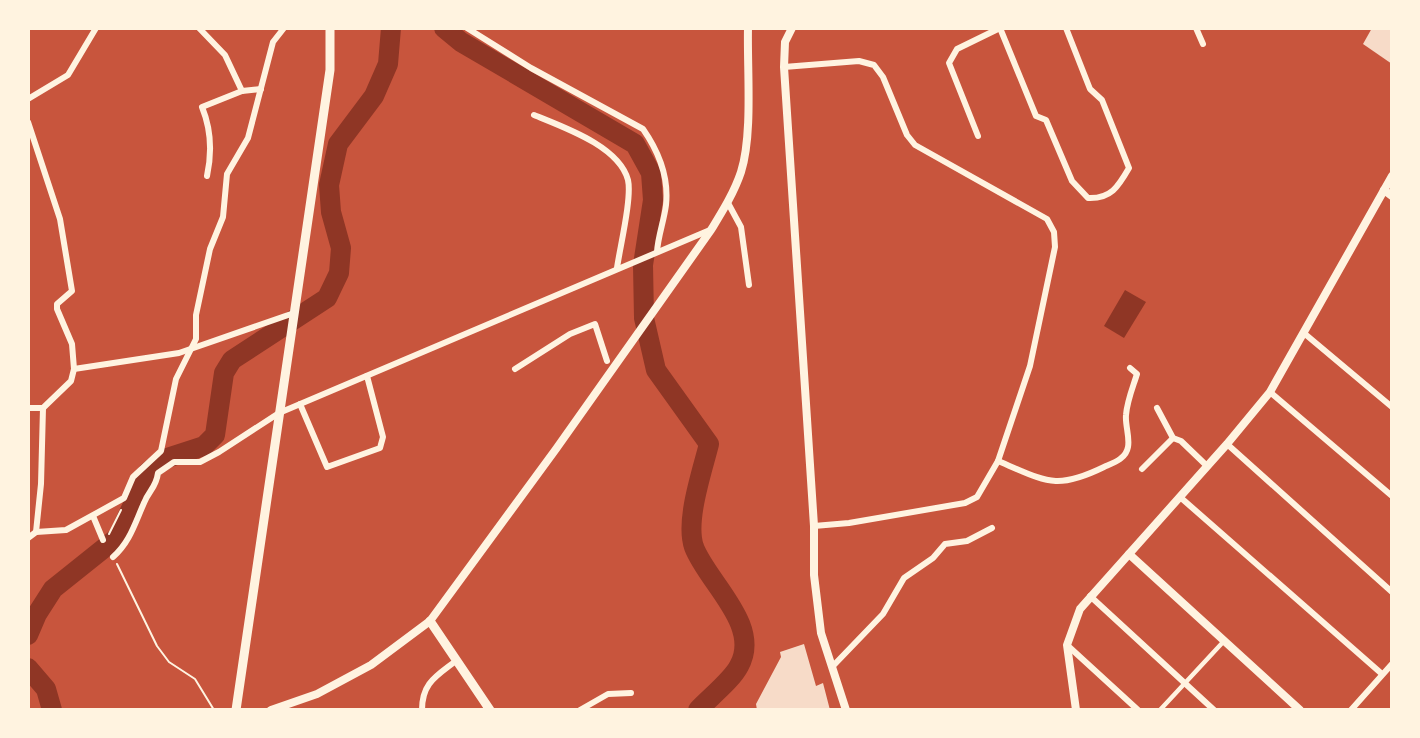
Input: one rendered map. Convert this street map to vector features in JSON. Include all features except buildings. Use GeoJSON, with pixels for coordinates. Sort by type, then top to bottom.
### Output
{"type":"FeatureCollection","features":[{"type":"Feature","properties":{"kind":"main road"},"geometry":{"type":"LineString","coordinates":[[236,710],[330,70],[330,28]]}},
{"type":"Feature","properties":{"kind":"main road"},"geometry":{"type":"LineString","coordinates":[[430,621],[490,710]]}},
{"type":"Feature","properties":{"kind":"street"},"geometry":{"type":"LineString","coordinates":[[28,99],[68,75],[96,28]]}},
{"type":"Feature","properties":{"kind":"street"},"geometry":{"type":"LineString","coordinates":[[198,28],[225,55],[243,91]]}},
{"type":"Feature","properties":{"kind":"street"},"geometry":{"type":"LineString","coordinates":[[28,538],[36,532],[66,530],[124,498],[133,477],[161,450],[176,379],[196,339],[196,315],[210,249],[223,217],[227,174],[248,138],[273,42],[284,28]]}},
{"type":"Feature","properties":{"kind":"street"},"geometry":{"type":"LineString","coordinates":[[467,28],[531,68],[643,129],[655,145],[666,183],[666,206],[658,236],[657,252]]}},
{"type":"Feature","properties":{"kind":"street"},"geometry":{"type":"LineString","coordinates":[[271,710],[317,694],[371,665],[430,621],[711,230],[728,203],[741,172],[746,144],[748,28]]}},
{"type":"Feature","properties":{"kind":"street"},"geometry":{"type":"LineString","coordinates":[[792,28],[785,42],[784,66],[814,526],[814,574],[821,633],[846,710]]}},
{"type":"Feature","properties":{"kind":"street"},"geometry":{"type":"LineString","coordinates":[[978,136],[950,63],[957,49],[1000,28],[1036,116],[1046,120],[1072,181],[1088,198],[1099,198],[1115,192],[1129,168],[1102,100],[1090,89],[1066,28]]}},
{"type":"Feature","properties":{"kind":"street"},"geometry":{"type":"LineString","coordinates":[[1196,28],[1203,44]]}},
{"type":"Feature","properties":{"kind":"street"},"geometry":{"type":"LineString","coordinates":[[784,66],[859,61],[874,65],[883,76],[907,135],[915,145],[1047,219],[1054,232],[1055,247],[1030,366],[998,461],[977,497],[965,503],[849,523],[814,526]]}},
{"type":"Feature","properties":{"kind":"street"},"geometry":{"type":"LineString","coordinates":[[207,176],[211,158],[208,121],[202,107],[243,91],[261,90]]}},
{"type":"Feature","properties":{"kind":"street"},"geometry":{"type":"LineString","coordinates":[[534,115],[585,138],[608,152],[624,170],[628,192],[617,268]]}},
{"type":"Feature","properties":{"kind":"street"},"geometry":{"type":"LineString","coordinates":[[28,122],[60,219],[72,291],[57,304],[57,309],[72,344],[74,369],[71,381],[43,408],[28,408]]}},
{"type":"Feature","properties":{"kind":"street"},"geometry":{"type":"LineString","coordinates":[[1076,710],[1067,645],[1080,609],[1227,444],[1270,392],[1392,176]]}},
{"type":"Feature","properties":{"kind":"street"},"geometry":{"type":"LineString","coordinates":[[1384,190],[1392,196]]}},
{"type":"Feature","properties":{"kind":"street"},"geometry":{"type":"LineString","coordinates":[[728,203],[741,227],[749,285]]}},
{"type":"Feature","properties":{"kind":"street"},"geometry":{"type":"LineString","coordinates":[[113,557],[125,546],[145,499],[156,486],[158,472],[174,462],[200,462],[279,413],[711,230]]}},
{"type":"Feature","properties":{"kind":"street"},"geometry":{"type":"LineString","coordinates":[[74,369],[192,350],[294,313]]}},
{"type":"Feature","properties":{"kind":"street"},"geometry":{"type":"LineString","coordinates":[[515,369],[570,334],[596,324],[607,361]]}},
{"type":"Feature","properties":{"kind":"street"},"geometry":{"type":"LineString","coordinates":[[1305,333],[1392,407]]}},
{"type":"Feature","properties":{"kind":"street"},"geometry":{"type":"LineString","coordinates":[[998,461],[1041,479],[1060,483],[1084,477],[1118,460],[1126,454],[1129,446],[1126,416],[1137,374],[1130,368]]}},
{"type":"Feature","properties":{"kind":"street"},"geometry":{"type":"LineString","coordinates":[[300,404],[327,467],[380,448],[382,436],[367,376]]}},
{"type":"Feature","properties":{"kind":"street"},"geometry":{"type":"LineString","coordinates":[[1270,392],[1392,496]]}},
{"type":"Feature","properties":{"kind":"street"},"geometry":{"type":"LineString","coordinates":[[36,532],[41,484],[43,408]]}},
{"type":"Feature","properties":{"kind":"street"},"geometry":{"type":"LineString","coordinates":[[1157,408],[1173,438],[1181,441],[1207,466]]}},
{"type":"Feature","properties":{"kind":"street"},"geometry":{"type":"LineString","coordinates":[[1142,469],[1173,438]]}},
{"type":"Feature","properties":{"kind":"street"},"geometry":{"type":"LineString","coordinates":[[1227,444],[1392,592]]}},
{"type":"Feature","properties":{"kind":"street"},"geometry":{"type":"LineString","coordinates":[[145,465],[158,472]]}},
{"type":"Feature","properties":{"kind":"street"},"geometry":{"type":"LineString","coordinates":[[1180,497],[1382,674]]}},
{"type":"Feature","properties":{"kind":"street"},"geometry":{"type":"LineString","coordinates":[[93,516],[103,540]]}},
{"type":"Feature","properties":{"kind":"street"},"geometry":{"type":"LineString","coordinates":[[832,667],[882,614],[904,578],[933,558],[945,544],[967,541],[992,528]]}},
{"type":"Feature","properties":{"kind":"street"},"geometry":{"type":"LineString","coordinates":[[1129,554],[1300,710]]}},
{"type":"Feature","properties":{"kind":"street"},"geometry":{"type":"LineString","coordinates":[[1090,596],[1214,710]]}},
{"type":"Feature","properties":{"kind":"street"},"geometry":{"type":"LineString","coordinates":[[1160,710],[1224,641]]}},
{"type":"Feature","properties":{"kind":"street"},"geometry":{"type":"LineString","coordinates":[[1067,645],[1138,710]]}},
{"type":"Feature","properties":{"kind":"street"},"geometry":{"type":"LineString","coordinates":[[422,710],[422,693],[431,681],[458,660]]}},
{"type":"Feature","properties":{"kind":"street"},"geometry":{"type":"LineString","coordinates":[[1351,710],[1392,664]]}},
{"type":"Feature","properties":{"kind":"street"},"geometry":{"type":"LineString","coordinates":[[580,710],[608,694],[632,693]]}},
{"type":"Feature","properties":{"kind":"path"},"geometry":{"type":"LineString","coordinates":[[103,540],[119,516],[124,498]]}},
{"type":"Feature","properties":{"kind":"path"},"geometry":{"type":"LineString","coordinates":[[113,557],[157,646],[170,662],[195,679],[214,710]]}},
{"type":"Feature","properties":{"kind":"shaded area"},"geometry":{"type":"Polygon","coordinates":[[[1125,290],[1146,302],[1124,338],[1104,326],[1125,290]]]}},
{"type":"Feature","properties":{"kind":"waterway"},"geometry":{"type":"LineString","coordinates":[[28,635],[37,614],[53,589],[118,537],[148,472],[164,459],[204,446],[215,435],[224,373],[232,360],[327,298],[339,273],[341,248],[331,212],[329,185],[338,144],[374,96],[388,64],[391,28]]}},
{"type":"Feature","properties":{"kind":"waterway"},"geometry":{"type":"LineString","coordinates":[[444,28],[461,42],[635,144],[651,173],[653,200],[643,265],[644,318],[656,370],[709,444],[693,510],[694,547],[730,604],[744,635],[744,651],[736,671],[698,710]]}},
{"type":"Feature","properties":{"kind":"waterway"},"geometry":{"type":"LineString","coordinates":[[28,668],[46,689],[52,710]]}}]}
